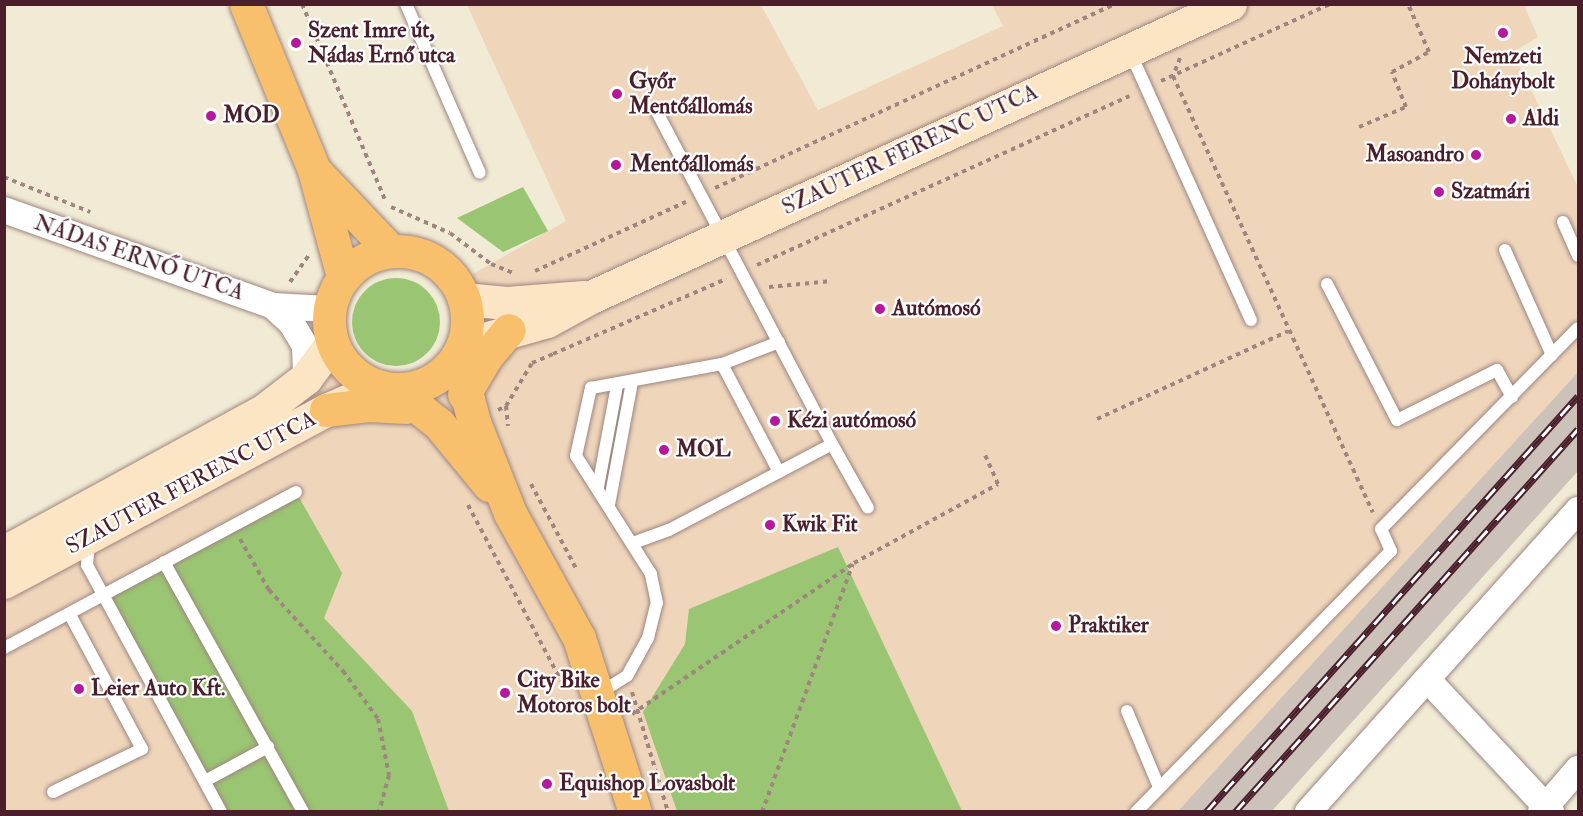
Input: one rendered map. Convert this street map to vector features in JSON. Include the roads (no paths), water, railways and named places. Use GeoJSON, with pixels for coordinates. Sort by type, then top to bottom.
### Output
{"type":"FeatureCollection","features":[{"type":"Feature","properties":{"kind":"main road"},"geometry":{"type":"LineString","coordinates":[[246,4],[314,170],[343,277]]}},
{"type":"Feature","properties":{"kind":"main road"},"geometry":{"type":"LineString","coordinates":[[314,170],[391,251]]}},
{"type":"Feature","properties":{"kind":"main road"},"geometry":{"type":"LineString","coordinates":[[510,513],[439,424],[387,388],[358,377],[343,363],[332,344],[328,309],[343,277],[359,262],[391,251],[425,256],[444,268],[457,283],[464,299],[467,323],[460,350],[464,394],[510,513],[579,638],[635,812]]}},
{"type":"Feature","properties":{"kind":"main road"},"geometry":{"type":"LineString","coordinates":[[464,394],[486,357],[509,330]]}},
{"type":"Feature","properties":{"kind":"main road"},"geometry":{"type":"LineString","coordinates":[[387,388],[427,383],[460,350]]}},
{"type":"Feature","properties":{"kind":"main road"},"geometry":{"type":"LineString","coordinates":[[326,410],[368,405],[403,406],[439,424]]}},
{"type":"Feature","properties":{"kind":"street","name":"SZAUTER FERENC UTCA"},"geometry":{"type":"LineString","coordinates":[[460,350],[509,330],[547,321],[591,297],[1230,4]]}},
{"type":"Feature","properties":{"kind":"street","name":"NÁDAS ERNŐ UTCA"},"geometry":{"type":"LineString","coordinates":[[4,210],[273,306],[328,309]]}},
{"type":"Feature","properties":{"kind":"street","name":"SZAUTER FERENC UTCA"},"geometry":{"type":"LineString","coordinates":[[464,299],[507,303],[591,297]]}},
{"type":"Feature","properties":{"kind":"street","name":"NÁDAS ERNŐ UTCA"},"geometry":{"type":"LineString","coordinates":[[273,306],[292,324],[305,346],[306,378]]}},
{"type":"Feature","properties":{"kind":"street","name":"SZAUTER FERENC UTCA"},"geometry":{"type":"LineString","coordinates":[[4,552],[263,411],[306,378],[332,344]]}},
{"type":"Feature","properties":{"kind":"street","name":"SZAUTER FERENC UTCA"},"geometry":{"type":"LineString","coordinates":[[4,582],[81,551],[326,410],[387,388]]}},
{"type":"Feature","properties":{"kind":"street"},"geometry":{"type":"LineString","coordinates":[[1308,812],[1578,510]]}},
{"type":"Feature","properties":{"kind":"street"},"geometry":{"type":"LineString","coordinates":[[1427,679],[1546,810],[1578,769]]}},
{"type":"Feature","properties":{"kind":"lane"},"geometry":{"type":"LineString","coordinates":[[406,4],[480,173]]}},
{"type":"Feature","properties":{"kind":"lane"},"geometry":{"type":"LineString","coordinates":[[1130,51],[1251,320]]}},
{"type":"Feature","properties":{"kind":"lane"},"geometry":{"type":"LineString","coordinates":[[657,112],[868,508]]}},
{"type":"Feature","properties":{"kind":"lane"},"geometry":{"type":"LineString","coordinates":[[1563,222],[1578,256]]}},
{"type":"Feature","properties":{"kind":"lane"},"geometry":{"type":"LineString","coordinates":[[1505,250],[1552,355]]}},
{"type":"Feature","properties":{"kind":"lane"},"geometry":{"type":"LineString","coordinates":[[1327,284],[1397,420],[1497,370],[1512,397]]}},
{"type":"Feature","properties":{"kind":"lane"},"geometry":{"type":"LineString","coordinates":[[1136,812],[1391,551],[1381,529],[1578,328]]}},
{"type":"Feature","properties":{"kind":"lane"},"geometry":{"type":"LineString","coordinates":[[598,694],[627,676],[648,638],[657,603],[651,574],[598,487],[576,456],[591,388],[722,364],[779,342]]}},
{"type":"Feature","properties":{"kind":"lane"},"geometry":{"type":"LineString","coordinates":[[722,364],[779,472]]}},
{"type":"Feature","properties":{"kind":"lane"},"geometry":{"type":"LineString","coordinates":[[609,505],[632,382]]}},
{"type":"Feature","properties":{"kind":"lane"},"geometry":{"type":"LineString","coordinates":[[598,487],[617,385]]}},
{"type":"Feature","properties":{"kind":"lane"},"geometry":{"type":"LineString","coordinates":[[633,543],[669,530],[832,444]]}},
{"type":"Feature","properties":{"kind":"lane"},"geometry":{"type":"LineString","coordinates":[[4,648],[70,615],[296,492]]}},
{"type":"Feature","properties":{"kind":"lane"},"geometry":{"type":"LineString","coordinates":[[81,551],[102,596],[221,812]]}},
{"type":"Feature","properties":{"kind":"lane"},"geometry":{"type":"LineString","coordinates":[[164,562],[303,812]]}},
{"type":"Feature","properties":{"kind":"lane"},"geometry":{"type":"LineString","coordinates":[[53,792],[142,749],[70,615]]}},
{"type":"Feature","properties":{"kind":"lane"},"geometry":{"type":"LineString","coordinates":[[1127,711],[1159,787]]}},
{"type":"Feature","properties":{"kind":"lane"},"geometry":{"type":"LineString","coordinates":[[205,781],[268,747]]}},
{"type":"Feature","properties":{"kind":"railway"},"geometry":{"type":"LineString","coordinates":[[1206,812],[1578,396]]}},
{"type":"Feature","properties":{"kind":"railway"},"geometry":{"type":"LineString","coordinates":[[1235,812],[1578,429]]}},
{"type":"Feature","properties":{"kind":"place","name":"Nemzeti Dohánybolt"},"geometry":{"type":"Point","coordinates":[1503,33]}},
{"type":"Feature","properties":{"kind":"place","name":"Szent Imre út, Nádas Ernő utca"},"geometry":{"type":"Point","coordinates":[296,43]}},
{"type":"Feature","properties":{"kind":"place","name":"Győr Mentőállomás"},"geometry":{"type":"Point","coordinates":[617,94]}},
{"type":"Feature","properties":{"kind":"place","name":"MOD"},"geometry":{"type":"Point","coordinates":[211,116]}},
{"type":"Feature","properties":{"kind":"place","name":"Aldi"},"geometry":{"type":"Point","coordinates":[1511,119]}},
{"type":"Feature","properties":{"kind":"place","name":"Masoandro"},"geometry":{"type":"Point","coordinates":[1476,155]}},
{"type":"Feature","properties":{"kind":"place","name":"Mentőállomás"},"geometry":{"type":"Point","coordinates":[616,165]}},
{"type":"Feature","properties":{"kind":"place","name":"Szatmári"},"geometry":{"type":"Point","coordinates":[1439,192]}},
{"type":"Feature","properties":{"kind":"place","name":"Autómosó"},"geometry":{"type":"Point","coordinates":[880,309]}},
{"type":"Feature","properties":{"kind":"place","name":"Kézi autómosó"},"geometry":{"type":"Point","coordinates":[775,421]}},
{"type":"Feature","properties":{"kind":"place","name":"MOL"},"geometry":{"type":"Point","coordinates":[664,450]}},
{"type":"Feature","properties":{"kind":"place","name":"Kwik Fit"},"geometry":{"type":"Point","coordinates":[770,525]}},
{"type":"Feature","properties":{"kind":"place","name":"Praktiker"},"geometry":{"type":"Point","coordinates":[1056,626]}},
{"type":"Feature","properties":{"kind":"place","name":"Leier Auto Kft."},"geometry":{"type":"Point","coordinates":[79,689]}},
{"type":"Feature","properties":{"kind":"place","name":"City Bike Motoros bolt"},"geometry":{"type":"Point","coordinates":[505,693]}},
{"type":"Feature","properties":{"kind":"place","name":"Equishop Lovasbolt"},"geometry":{"type":"Point","coordinates":[547,784]}}]}
